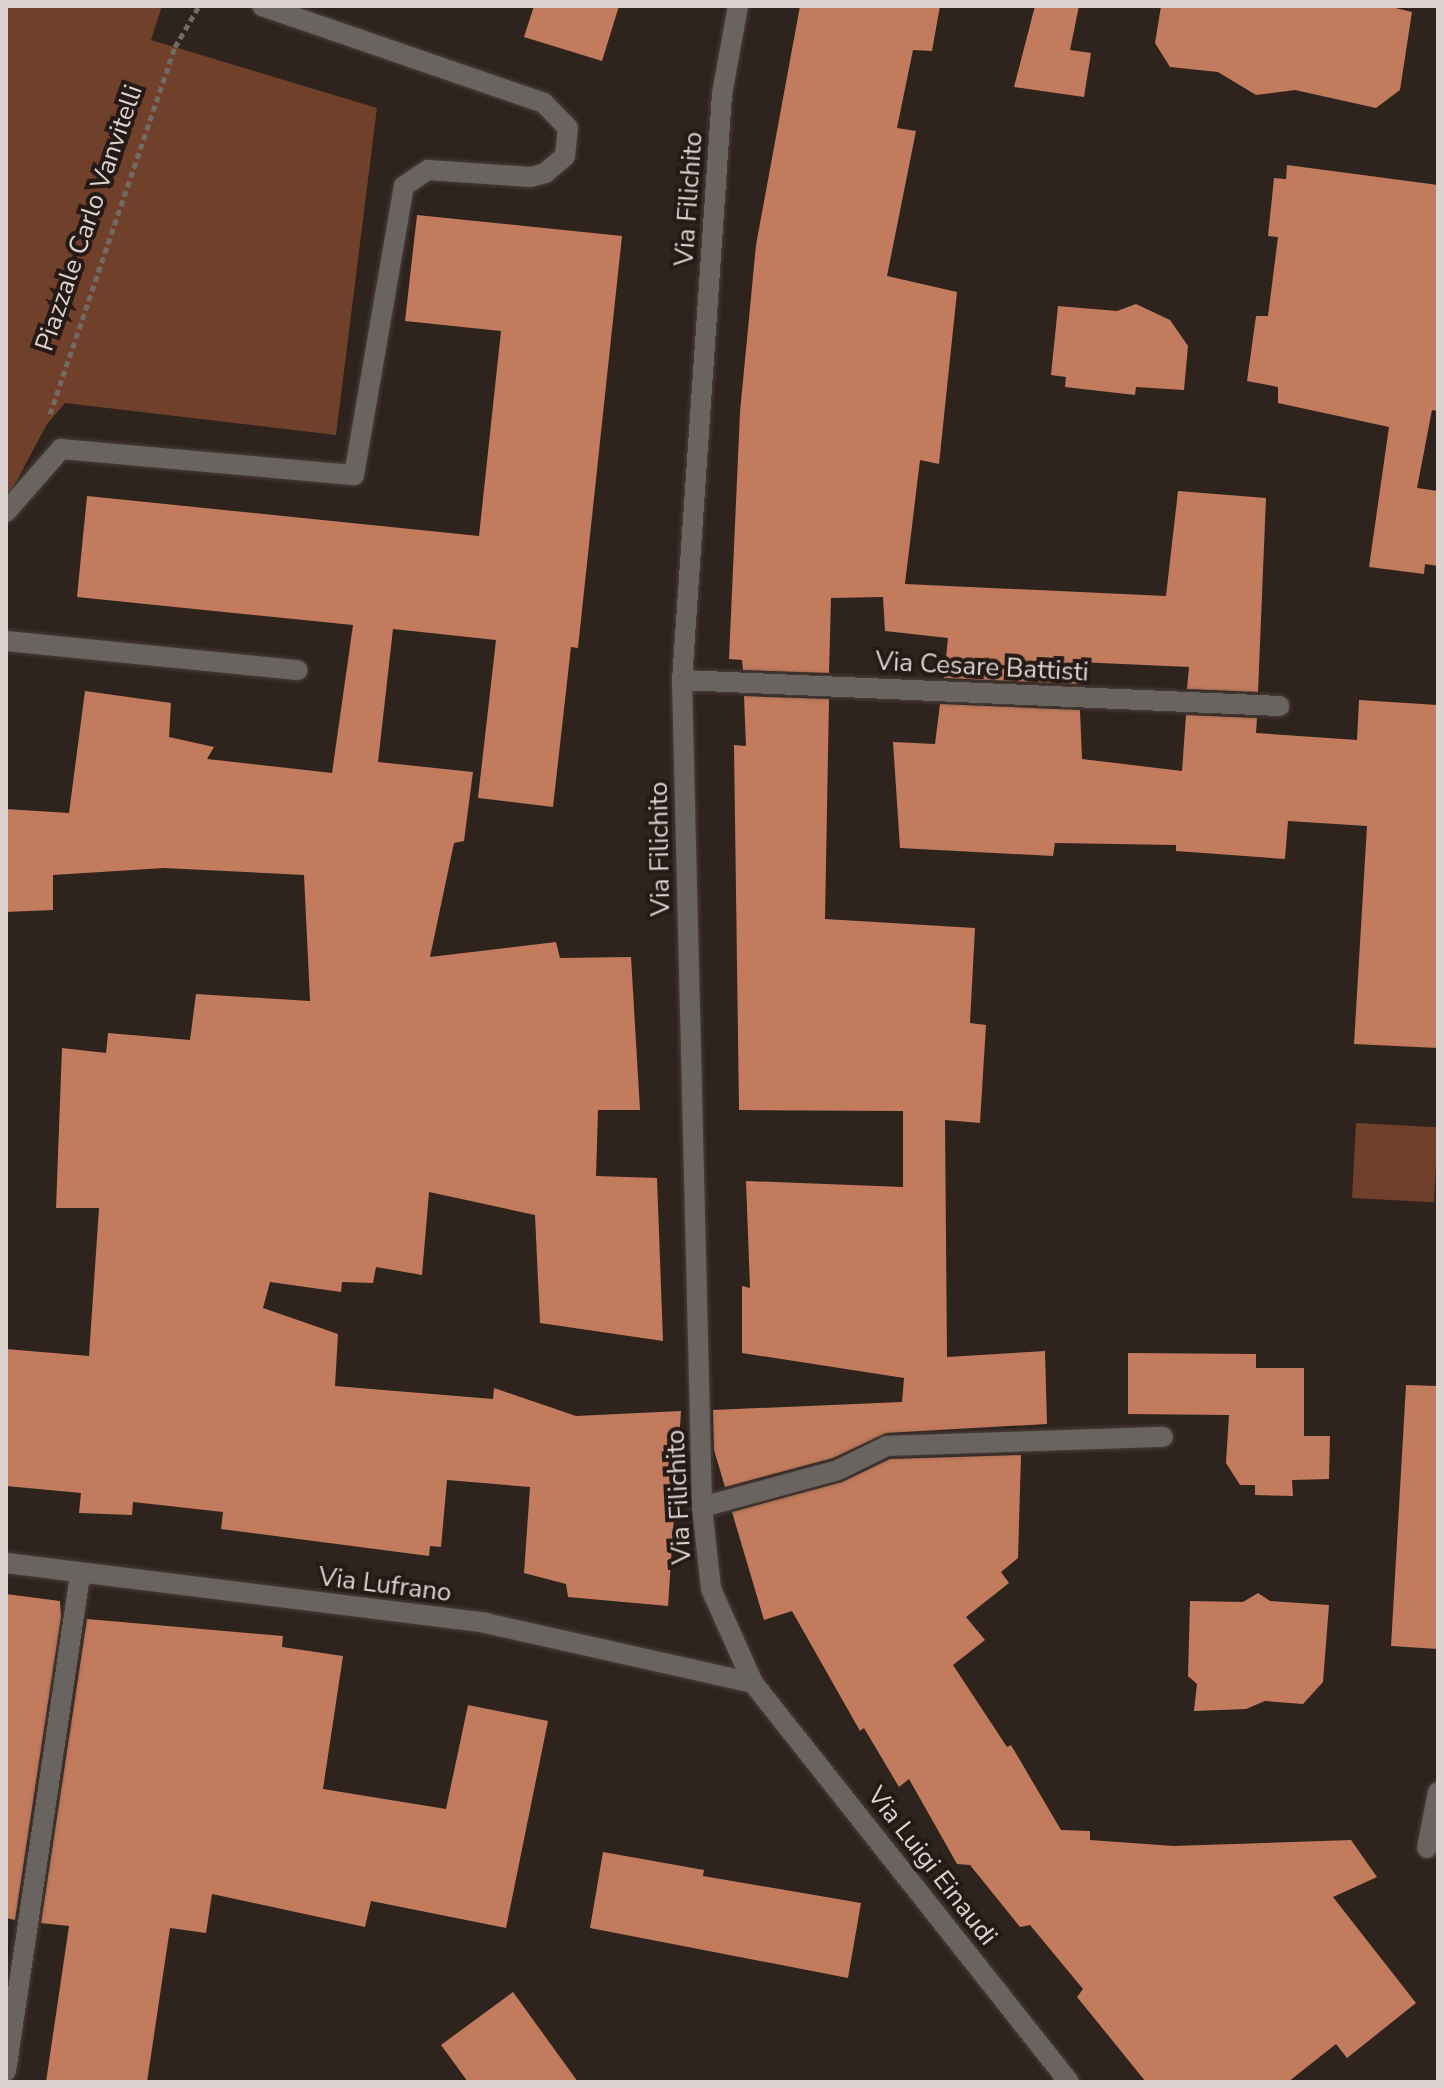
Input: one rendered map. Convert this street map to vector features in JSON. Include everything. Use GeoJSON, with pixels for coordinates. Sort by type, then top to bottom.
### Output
{"type":"FeatureCollection","features":[{"type":"Feature","properties":{"kind":"street"},"geometry":{"type":"LineString","coordinates":[[6,512],[61,449],[354,475],[404,186],[428,170],[531,177],[545,173],[565,156],[568,128],[544,103],[262,6]]}},
{"type":"Feature","properties":{"kind":"street","name":"Via Filichito"},"geometry":{"type":"LineString","coordinates":[[738,6],[722,94],[682,680],[702,1507],[711,1589],[753,1683]]}},
{"type":"Feature","properties":{"kind":"street"},"geometry":{"type":"LineString","coordinates":[[6,641],[298,670]]}},
{"type":"Feature","properties":{"kind":"street","name":"Via Cesare Battisti"},"geometry":{"type":"LineString","coordinates":[[682,680],[1279,706]]}},
{"type":"Feature","properties":{"kind":"street"},"geometry":{"type":"LineString","coordinates":[[702,1507],[838,1470],[887,1446],[1163,1437]]}},
{"type":"Feature","properties":{"kind":"street","name":"Via Lufrano"},"geometry":{"type":"LineString","coordinates":[[6,1563],[80,1575],[485,1623],[753,1683]]}},
{"type":"Feature","properties":{"kind":"street"},"geometry":{"type":"LineString","coordinates":[[6,2071],[80,1575]]}},
{"type":"Feature","properties":{"kind":"street","name":"Via Luigi Einaudi"},"geometry":{"type":"LineString","coordinates":[[753,1683],[1069,2082]]}},
{"type":"Feature","properties":{"kind":"street"},"geometry":{"type":"LineString","coordinates":[[1427,1848],[1438,1792]]}},
{"type":"Feature","properties":{"kind":"path","name":"Piazzale Carlo Vanvitelli"},"geometry":{"type":"LineString","coordinates":[[61,449],[47,424],[175,47],[199,6]]}},
{"type":"Feature","properties":{"kind":"shaded area"},"geometry":{"type":"Polygon","coordinates":[[[6,6],[162,6],[151,40],[377,108],[336,435],[65,403],[47,424],[6,501],[6,6]]]}},
{"type":"Feature","properties":{"kind":"shaded area"},"geometry":{"type":"Polygon","coordinates":[[[1356,1123],[1438,1127],[1434,1202],[1352,1198],[1356,1123]]]}},
{"type":"Feature","properties":{"kind":"building"},"geometry":{"type":"Polygon","coordinates":[[[534,6],[619,6],[602,61],[524,37],[534,6]]]}},
{"type":"Feature","properties":{"kind":"building"},"geometry":{"type":"Polygon","coordinates":[[[800,6],[940,6],[932,51],[913,50],[897,128],[916,131],[887,276],[957,292],[939,464],[920,460],[905,584],[1166,596],[1178,491],[1266,498],[1258,692],[1187,689],[1189,667],[1078,662],[1079,684],[944,678],[948,638],[885,631],[883,597],[831,598],[829,673],[743,670],[742,660],[729,659],[740,412],[756,245],[800,6]]]}},
{"type":"Feature","properties":{"kind":"building"},"geometry":{"type":"Polygon","coordinates":[[[1035,6],[1079,6],[1070,50],[1091,53],[1084,97],[1014,87],[1035,6]]]}},
{"type":"Feature","properties":{"kind":"building"},"geometry":{"type":"Polygon","coordinates":[[[1161,6],[1387,6],[1412,12],[1400,90],[1376,108],[1295,90],[1256,95],[1218,72],[1170,67],[1155,43],[1161,6]]]}},
{"type":"Feature","properties":{"kind":"building"},"geometry":{"type":"Polygon","coordinates":[[[1287,165],[1438,185],[1438,411],[1432,410],[1417,488],[1438,491],[1438,566],[1425,564],[1424,574],[1369,567],[1389,427],[1278,403],[1278,387],[1247,381],[1256,316],[1268,316],[1278,237],[1268,236],[1274,178],[1286,179],[1287,165]]]}},
{"type":"Feature","properties":{"kind":"building"},"geometry":{"type":"Polygon","coordinates":[[[417,215],[622,236],[578,648],[571,647],[553,807],[478,798],[496,640],[393,629],[378,762],[473,772],[464,841],[454,843],[430,957],[556,942],[560,958],[631,957],[640,1110],[598,1110],[596,1176],[657,1178],[663,1341],[540,1323],[535,1215],[429,1192],[422,1275],[376,1267],[373,1283],[342,1282],[341,1292],[270,1282],[263,1308],[338,1334],[335,1386],[493,1399],[494,1388],[576,1416],[681,1411],[668,1606],[568,1597],[566,1584],[524,1573],[530,1487],[447,1480],[441,1547],[430,1546],[429,1556],[221,1529],[223,1512],[133,1502],[132,1515],[79,1513],[81,1493],[6,1486],[6,1349],[89,1356],[99,1208],[56,1208],[62,1048],[106,1053],[108,1033],[190,1040],[196,994],[310,1001],[304,875],[164,868],[53,875],[53,910],[6,912],[6,809],[69,813],[85,691],[171,703],[169,737],[214,747],[207,759],[332,773],[353,625],[77,597],[87,496],[479,536],[501,331],[405,321],[417,215]]]}},
{"type":"Feature","properties":{"kind":"building"},"geometry":{"type":"Polygon","coordinates":[[[1136,304],[1170,320],[1188,346],[1184,390],[1136,387],[1135,395],[1065,387],[1066,377],[1051,375],[1058,306],[1117,311],[1136,304]]]}},
{"type":"Feature","properties":{"kind":"building"},"geometry":{"type":"Polygon","coordinates":[[[744,696],[829,699],[825,919],[975,928],[970,1023],[986,1025],[980,1123],[945,1120],[947,1357],[1045,1351],[1047,1424],[886,1433],[833,1458],[725,1487],[714,1450],[713,1410],[902,1402],[904,1378],[742,1353],[742,1286],[750,1288],[746,1181],[903,1187],[903,1111],[739,1110],[734,745],[746,746],[744,696]]]}},
{"type":"Feature","properties":{"kind":"building"},"geometry":{"type":"Polygon","coordinates":[[[1359,700],[1438,705],[1438,1048],[1354,1044],[1367,826],[1288,821],[1285,859],[1176,851],[1176,845],[1055,843],[1053,856],[900,848],[893,742],[935,744],[940,704],[1080,710],[1082,759],[1182,771],[1186,715],[1257,718],[1256,733],[1357,740],[1359,700]]]}},
{"type":"Feature","properties":{"kind":"building"},"geometry":{"type":"Polygon","coordinates":[[[1128,1353],[1256,1354],[1256,1368],[1304,1368],[1304,1436],[1330,1436],[1329,1479],[1292,1480],[1293,1496],[1255,1495],[1255,1485],[1240,1485],[1226,1463],[1229,1415],[1128,1414],[1128,1353]]]}},
{"type":"Feature","properties":{"kind":"building"},"geometry":{"type":"Polygon","coordinates":[[[1406,1385],[1438,1386],[1438,1649],[1391,1646],[1406,1385]]]}},
{"type":"Feature","properties":{"kind":"building"},"geometry":{"type":"Polygon","coordinates":[[[1021,1455],[1018,1558],[1001,1572],[1009,1583],[966,1617],[985,1640],[953,1665],[1007,1747],[1011,1745],[1061,1830],[1090,1831],[1090,1840],[1173,1846],[1351,1840],[1377,1877],[1333,1897],[1416,2003],[1347,2058],[1336,2044],[1288,2082],[1146,2082],[1077,1997],[1083,1989],[1030,1925],[1020,1927],[970,1865],[957,1864],[909,1779],[899,1787],[864,1728],[860,1731],[792,1611],[764,1620],[732,1512],[842,1482],[890,1459],[1021,1455]]]}},
{"type":"Feature","properties":{"kind":"building"},"geometry":{"type":"Polygon","coordinates":[[[1258,1593],[1270,1601],[1329,1605],[1323,1682],[1303,1704],[1265,1701],[1246,1709],[1194,1711],[1197,1684],[1188,1676],[1190,1601],[1243,1602],[1258,1593]]]}},
{"type":"Feature","properties":{"kind":"building"},"geometry":{"type":"Polygon","coordinates":[[[6,1594],[60,1601],[61,1617],[15,1920],[6,1918],[6,1594]]]}},
{"type":"Feature","properties":{"kind":"building"},"geometry":{"type":"Polygon","coordinates":[[[87,1619],[283,1636],[282,1647],[343,1656],[323,1789],[446,1809],[468,1705],[548,1721],[506,1928],[371,1901],[365,1927],[212,1894],[206,1933],[170,1928],[147,2082],[46,2082],[69,1926],[41,1923],[87,1619]]]}},
{"type":"Feature","properties":{"kind":"building"},"geometry":{"type":"Polygon","coordinates":[[[603,1852],[704,1870],[703,1876],[861,1903],[848,1978],[590,1928],[603,1852]]]}},
{"type":"Feature","properties":{"kind":"building"},"geometry":{"type":"Polygon","coordinates":[[[513,1992],[578,2082],[468,2082],[441,2045],[513,1992]]]}}]}
